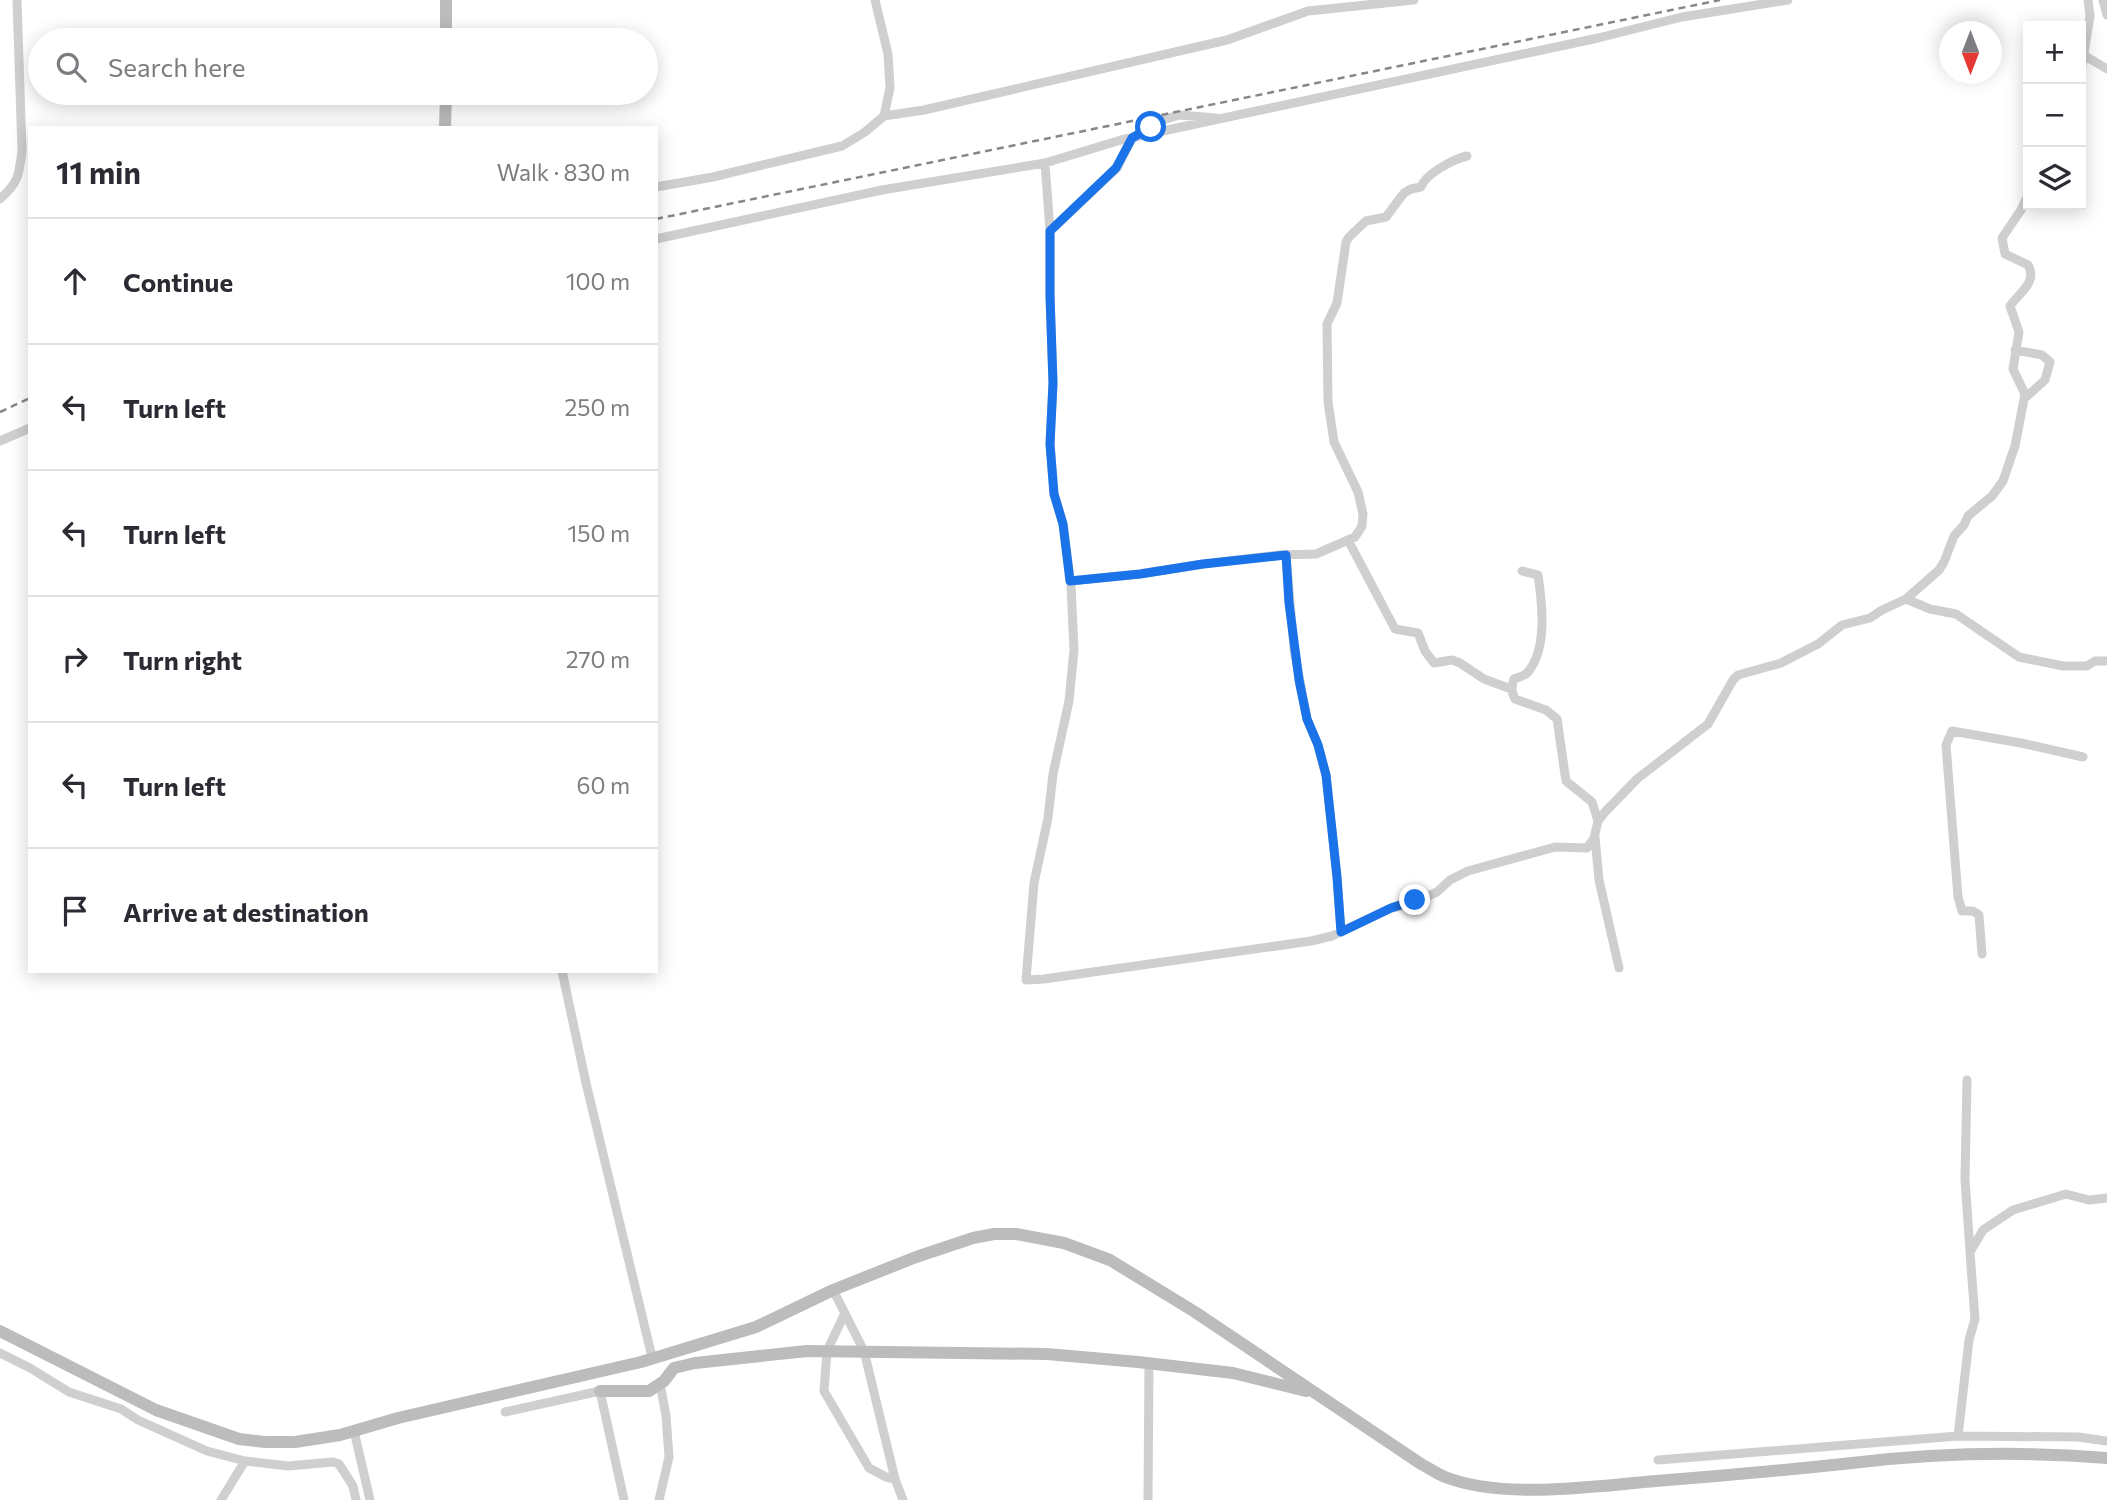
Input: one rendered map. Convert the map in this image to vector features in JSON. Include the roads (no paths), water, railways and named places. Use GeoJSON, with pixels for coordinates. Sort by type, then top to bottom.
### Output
{"type":"FeatureCollection","features":[{"type":"Feature","properties":{"kind":"street"},"geometry":{"type":"LineString","coordinates":[[0,199],[14,187],[26,150],[17,0]]}},
{"type":"Feature","properties":{"kind":"street"},"geometry":{"type":"LineString","coordinates":[[446,0],[446,28]]}},
{"type":"Feature","properties":{"kind":"street"},"geometry":{"type":"LineString","coordinates":[[875,0],[888,54],[890,88],[884,116]]}},
{"type":"Feature","properties":{"kind":"street"},"geometry":{"type":"LineString","coordinates":[[658,187],[713,177],[842,146],[884,116],[924,110],[1203,47],[1308,11],[1414,0]]}},
{"type":"Feature","properties":{"kind":"street"},"geometry":{"type":"LineString","coordinates":[[658,239],[882,190],[1045,163],[1132,138],[1682,18],[1788,0]]}},
{"type":"Feature","properties":{"kind":"street"},"geometry":{"type":"LineString","coordinates":[[2086,48],[2090,16],[2088,0]]}},
{"type":"Feature","properties":{"kind":"street"},"geometry":{"type":"LineString","coordinates":[[2103,0],[2107,15]]}},
{"type":"Feature","properties":{"kind":"street"},"geometry":{"type":"LineString","coordinates":[[2086,57],[2107,69]]}},
{"type":"Feature","properties":{"kind":"street"},"geometry":{"type":"LineString","coordinates":[[445,126],[446,105]]}},
{"type":"Feature","properties":{"kind":"street"},"geometry":{"type":"LineString","coordinates":[[1050,231],[1116,168],[1132,138]]}},
{"type":"Feature","properties":{"kind":"street"},"geometry":{"type":"LineString","coordinates":[[1070,581],[1203,564],[1316,554],[1355,537],[1362,526],[1363,514],[1358,492],[1341,461],[1335,442],[1328,402],[1326,328],[1337,303],[1346,242],[1366,221],[1388,215],[1404,193],[1421,187],[1423,181],[1449,161],[1467,156]]}},
{"type":"Feature","properties":{"kind":"street"},"geometry":{"type":"LineString","coordinates":[[1045,163],[1050,231],[1053,383],[1050,444],[1054,494],[1063,524],[1070,581],[1074,650],[1069,701],[1052,774],[1048,818],[1034,883],[1026,980],[1311,941],[1341,932],[1391,908],[1407,905],[1437,892],[1450,880],[1468,871],[1555,846],[1587,848],[1591,844],[1598,821],[1637,779],[1708,724],[1738,675],[1781,663],[1818,644],[1842,625],[1870,618],[1906,599],[1939,570],[1954,536],[1968,516],[1992,496],[2003,481],[2015,446],[2025,399],[2024,390],[2013,369],[2019,332],[2010,306],[2028,285],[2031,271],[2028,265],[2005,254],[2003,239],[2023,204]]}},
{"type":"Feature","properties":{"kind":"street"},"geometry":{"type":"LineString","coordinates":[[2015,350],[2042,355],[2050,362],[2045,380],[2025,399]]}},
{"type":"Feature","properties":{"kind":"street"},"geometry":{"type":"LineString","coordinates":[[0,441],[28,429]]}},
{"type":"Feature","properties":{"kind":"street"},"geometry":{"type":"LineString","coordinates":[[1348,540],[1395,629],[1418,633],[1434,663],[1452,660],[1484,679],[1511,689]]}},
{"type":"Feature","properties":{"kind":"street"},"geometry":{"type":"LineString","coordinates":[[1286,555],[1290,614],[1299,680],[1307,719],[1326,775],[1341,932]]}},
{"type":"Feature","properties":{"kind":"street"},"geometry":{"type":"LineString","coordinates":[[1522,571],[1538,575],[1543,612],[1537,656],[1527,674],[1514,679],[1511,689],[1515,699],[1538,706],[1557,719],[1566,782],[1592,802],[1598,821]]}},
{"type":"Feature","properties":{"kind":"street"},"geometry":{"type":"LineString","coordinates":[[1906,599],[1930,609],[1956,614],[2019,657],[2063,666],[2087,666],[2095,661],[2107,661]]}},
{"type":"Feature","properties":{"kind":"street"},"geometry":{"type":"LineString","coordinates":[[1982,954],[1979,915],[1973,911],[1962,911],[1958,897],[1946,745],[1952,731],[2083,757]]}},
{"type":"Feature","properties":{"kind":"street"},"geometry":{"type":"LineString","coordinates":[[1594,832],[1600,880],[1619,968]]}},
{"type":"Feature","properties":{"kind":"street"},"geometry":{"type":"LineString","coordinates":[[562,973],[652,1357]]}},
{"type":"Feature","properties":{"kind":"street"},"geometry":{"type":"LineString","coordinates":[[1958,1436],[1969,1340],[1975,1319],[1965,1179],[1967,1080]]}},
{"type":"Feature","properties":{"kind":"street"},"geometry":{"type":"LineString","coordinates":[[1970,1252],[1983,1230],[2013,1210],[2066,1194],[2089,1200],[2107,1198]]}},
{"type":"Feature","properties":{"kind":"street"},"geometry":{"type":"LineString","coordinates":[[0,1331],[156,1410],[239,1439],[295,1442],[354,1431],[398,1418],[641,1362],[756,1327],[833,1290],[916,1257],[994,1234],[1016,1234],[1064,1243],[1110,1260],[1247,1346],[1355,1418],[1377,1436],[1433,1471],[1445,1477],[1486,1486],[1536,1489],[1585,1486],[1924,1457],[2040,1453],[2107,1458]]}},
{"type":"Feature","properties":{"kind":"street"},"geometry":{"type":"LineString","coordinates":[[833,1290],[864,1351],[895,1479],[903,1500]]}},
{"type":"Feature","properties":{"kind":"street"},"geometry":{"type":"LineString","coordinates":[[845,1313],[827,1351],[824,1391],[869,1468],[895,1479]]}},
{"type":"Feature","properties":{"kind":"street"},"geometry":{"type":"LineString","coordinates":[[505,1412],[600,1391],[649,1391],[674,1368],[695,1363],[807,1351],[1047,1354],[1233,1373],[1313,1392]]}},
{"type":"Feature","properties":{"kind":"street"},"geometry":{"type":"LineString","coordinates":[[0,1353],[69,1392],[121,1409],[138,1420],[208,1451],[245,1461],[288,1466],[333,1462],[339,1464],[354,1486],[356,1500]]}},
{"type":"Feature","properties":{"kind":"street"},"geometry":{"type":"LineString","coordinates":[[1148,1500],[1149,1363]]}},
{"type":"Feature","properties":{"kind":"street"},"geometry":{"type":"LineString","coordinates":[[659,1500],[669,1457],[660,1383]]}},
{"type":"Feature","properties":{"kind":"street"},"geometry":{"type":"LineString","coordinates":[[600,1391],[624,1500]]}},
{"type":"Feature","properties":{"kind":"street"},"geometry":{"type":"LineString","coordinates":[[354,1431],[370,1500]]}},
{"type":"Feature","properties":{"kind":"street"},"geometry":{"type":"LineString","coordinates":[[1658,1460],[1958,1436],[2078,1437],[2107,1441]]}},
{"type":"Feature","properties":{"kind":"street"},"geometry":{"type":"LineString","coordinates":[[221,1500],[245,1461]]}},
{"type":"Feature","properties":{"kind":"railway"},"geometry":{"type":"LineString","coordinates":[[658,219],[1720,0]]}},
{"type":"Feature","properties":{"kind":"railway"},"geometry":{"type":"LineString","coordinates":[[0,412],[28,399]]}}]}
